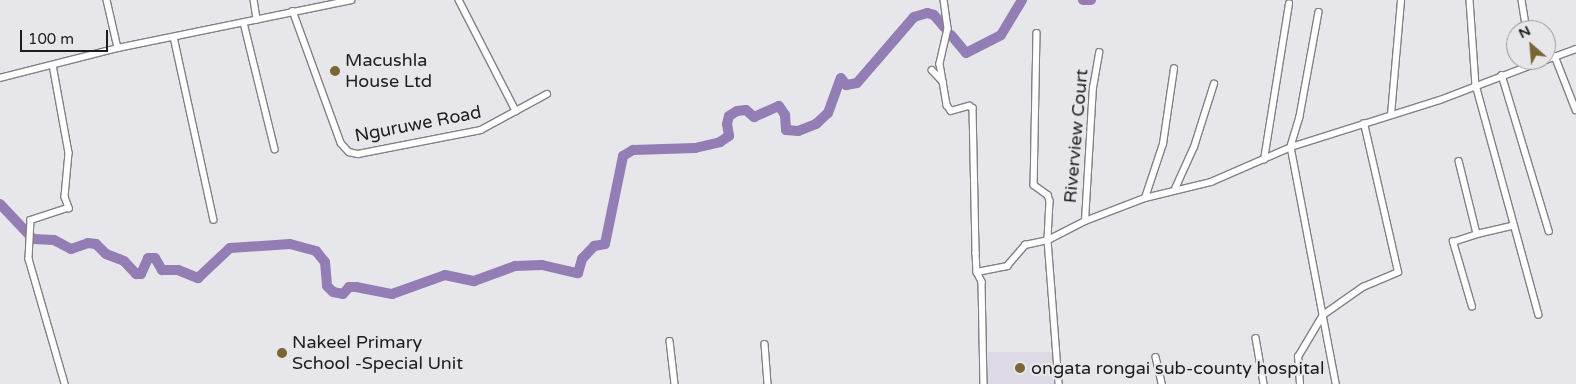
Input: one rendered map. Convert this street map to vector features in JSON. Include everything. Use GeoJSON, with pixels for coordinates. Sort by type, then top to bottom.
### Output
{"type":"FeatureCollection","features":[{"type":"Feature","properties":{"kind":"street"},"geometry":{"type":"LineString","coordinates":[[107,0],[118,48]]}},
{"type":"Feature","properties":{"kind":"street"},"geometry":{"type":"LineString","coordinates":[[254,0],[257,20]]}},
{"type":"Feature","properties":{"kind":"street"},"geometry":{"type":"LineString","coordinates":[[0,78],[118,48],[352,0]]}},
{"type":"Feature","properties":{"kind":"street"},"geometry":{"type":"LineString","coordinates":[[459,0],[516,111]]}},
{"type":"Feature","properties":{"kind":"street"},"geometry":{"type":"LineString","coordinates":[[944,0],[948,21],[940,58],[947,105],[951,111],[969,106],[973,108],[977,272],[982,282],[984,384]]}},
{"type":"Feature","properties":{"kind":"street"},"geometry":{"type":"LineString","coordinates":[[1391,115],[1401,0]]}},
{"type":"Feature","properties":{"kind":"street"},"geometry":{"type":"LineString","coordinates":[[1470,0],[1476,85],[1512,226],[1539,315]]}},
{"type":"Feature","properties":{"kind":"street"},"geometry":{"type":"LineString","coordinates":[[1522,0],[1525,20]]}},
{"type":"Feature","properties":{"kind":"street"},"geometry":{"type":"LineString","coordinates":[[1264,160],[1274,81],[1278,77],[1290,4]]}},
{"type":"Feature","properties":{"kind":"street","name":"Nguruwe Road"},"geometry":{"type":"LineString","coordinates":[[293,11],[341,143],[349,152],[358,154],[480,130],[547,94]]}},
{"type":"Feature","properties":{"kind":"street"},"geometry":{"type":"LineString","coordinates":[[1319,12],[1300,117],[1291,147],[1336,384]]}},
{"type":"Feature","properties":{"kind":"street"},"geometry":{"type":"LineString","coordinates":[[244,23],[275,149]]}},
{"type":"Feature","properties":{"kind":"street"},"geometry":{"type":"LineString","coordinates":[[1037,33],[1034,185],[1050,198],[1048,240],[1059,384]]}},
{"type":"Feature","properties":{"kind":"street"},"geometry":{"type":"LineString","coordinates":[[174,37],[214,220]]}},
{"type":"Feature","properties":{"kind":"street"},"geometry":{"type":"LineString","coordinates":[[1556,56],[1576,49]]}},
{"type":"Feature","properties":{"kind":"street","name":"Riverview Court"},"geometry":{"type":"LineString","coordinates":[[1085,221],[1093,88],[1099,53]]}},
{"type":"Feature","properties":{"kind":"street"},"geometry":{"type":"LineString","coordinates":[[1556,59],[1576,110]]}},
{"type":"Feature","properties":{"kind":"street"},"geometry":{"type":"LineString","coordinates":[[53,65],[69,153],[64,197],[69,208],[43,219],[33,219],[30,229],[30,247],[32,272],[65,384]]}},
{"type":"Feature","properties":{"kind":"street"},"geometry":{"type":"LineString","coordinates":[[1145,198],[1163,144],[1174,69]]}},
{"type":"Feature","properties":{"kind":"street"},"geometry":{"type":"LineString","coordinates":[[932,70],[943,82]]}},
{"type":"Feature","properties":{"kind":"street"},"geometry":{"type":"LineString","coordinates":[[977,272],[1007,266],[1025,245],[1048,240],[1085,221],[1145,198],[1175,189],[1211,182],[1291,147],[1391,115],[1514,70]]}},
{"type":"Feature","properties":{"kind":"street"},"geometry":{"type":"LineString","coordinates":[[1502,75],[1549,231]]}},
{"type":"Feature","properties":{"kind":"street"},"geometry":{"type":"LineString","coordinates":[[1175,189],[1194,147],[1214,84]]}},
{"type":"Feature","properties":{"kind":"street"},"geometry":{"type":"LineString","coordinates":[[1300,384],[1298,357],[1323,315],[1354,292],[1398,272],[1364,124]]}},
{"type":"Feature","properties":{"kind":"street"},"geometry":{"type":"LineString","coordinates":[[1459,161],[1477,234]]}},
{"type":"Feature","properties":{"kind":"street"},"geometry":{"type":"LineString","coordinates":[[1472,307],[1453,242],[1457,238],[1512,226]]}},
{"type":"Feature","properties":{"kind":"street"},"geometry":{"type":"LineString","coordinates":[[1256,338],[1264,384]]}},
{"type":"Feature","properties":{"kind":"street"},"geometry":{"type":"LineString","coordinates":[[670,341],[675,384]]}},
{"type":"Feature","properties":{"kind":"street"},"geometry":{"type":"LineString","coordinates":[[765,344],[768,384]]}},
{"type":"Feature","properties":{"kind":"street"},"geometry":{"type":"LineString","coordinates":[[1156,356],[1162,384]]}},
{"type":"Feature","properties":{"kind":"shaded area","name":"ongata rongai sub-county hospital"},"geometry":{"type":"Polygon","coordinates":[[[986,352],[1053,352],[1053,384],[986,384],[986,352]]]}},
{"type":"Feature","properties":{"kind":"waterway"},"geometry":{"type":"LineString","coordinates":[[951,35],[966,53],[1001,35],[1022,0]]}},
{"type":"Feature","properties":{"kind":"waterway"},"geometry":{"type":"LineString","coordinates":[[1083,0],[1091,0]]}},
{"type":"Feature","properties":{"kind":"waterway"},"geometry":{"type":"LineString","coordinates":[[0,204],[33,239],[54,240],[71,249],[88,243],[96,244],[106,254],[124,261],[136,274],[141,274],[148,258],[155,258],[162,270],[178,270],[198,278],[230,248],[290,244],[316,251],[325,262],[327,286],[333,292],[343,294],[349,287],[392,294],[445,275],[474,281],[515,266],[542,265],[578,273],[582,259],[594,246],[605,244],[623,156],[633,150],[695,148],[720,142],[729,136],[727,124],[729,116],[737,111],[746,110],[754,117],[779,106],[785,115],[786,130],[798,131],[816,124],[828,113],[841,78],[846,85],[857,83],[914,17],[927,13],[934,15],[944,27]]}},
{"type":"Feature","properties":{"kind":"place","name":"Macushla House Ltd"},"geometry":{"type":"Point","coordinates":[335,71]}},
{"type":"Feature","properties":{"kind":"place","name":"Nakeel Primary School -Special Unit"},"geometry":{"type":"Point","coordinates":[282,353]}},
{"type":"Feature","properties":{"kind":"place","name":"ongata rongai sub-county hospital"},"geometry":{"type":"Point","coordinates":[1020,368]}}]}
